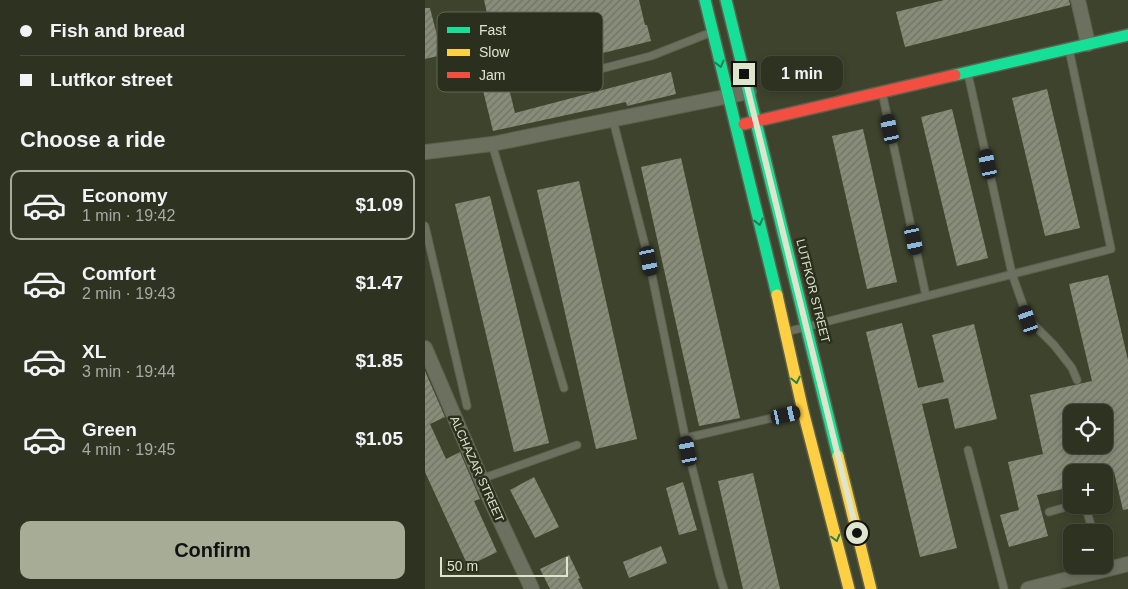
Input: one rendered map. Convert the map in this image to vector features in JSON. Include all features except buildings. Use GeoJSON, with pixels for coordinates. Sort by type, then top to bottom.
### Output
{"type":"FeatureCollection","features":[{"type":"Feature","properties":{"kind":"main road"},"geometry":{"type":"LineString","coordinates":[[705,0],[786,332],[803,411],[849,589]]}},
{"type":"Feature","properties":{"kind":"main road","name":"LUTFKOR STREET"},"geometry":{"type":"LineString","coordinates":[[727,0],[871,589]]}},
{"type":"Feature","properties":{"kind":"main road"},"geometry":{"type":"LineString","coordinates":[[735,126],[1128,35]]}},
{"type":"Feature","properties":{"kind":"street"},"geometry":{"type":"LineString","coordinates":[[1078,0],[1088,44]]}},
{"type":"Feature","properties":{"kind":"street"},"geometry":{"type":"LineString","coordinates":[[425,152],[492,144],[749,92]]}},
{"type":"Feature","properties":{"kind":"street","name":"ALCHAZAR STREET"},"geometry":{"type":"LineString","coordinates":[[425,348],[481,479],[532,589]]}},
{"type":"Feature","properties":{"kind":"street"},"geometry":{"type":"LineString","coordinates":[[1113,566],[1128,564]]}},
{"type":"Feature","properties":{"kind":"street"},"geometry":{"type":"LineString","coordinates":[[1028,589],[1063,585],[1088,574]]}},
{"type":"Feature","properties":{"kind":"lane"},"geometry":{"type":"LineString","coordinates":[[603,68],[651,56],[713,32]]}},
{"type":"Feature","properties":{"kind":"lane"},"geometry":{"type":"LineString","coordinates":[[786,332],[1111,249],[1069,48]]}},
{"type":"Feature","properties":{"kind":"lane"},"geometry":{"type":"LineString","coordinates":[[968,72],[1012,274],[1028,320],[1053,345],[1072,368],[1077,380]]}},
{"type":"Feature","properties":{"kind":"lane"},"geometry":{"type":"LineString","coordinates":[[882,91],[926,296]]}},
{"type":"Feature","properties":{"kind":"lane"},"geometry":{"type":"LineString","coordinates":[[613,120],[649,261],[686,438],[719,577],[724,589]]}},
{"type":"Feature","properties":{"kind":"lane"},"geometry":{"type":"LineString","coordinates":[[492,144],[564,388]]}},
{"type":"Feature","properties":{"kind":"lane"},"geometry":{"type":"LineString","coordinates":[[425,226],[467,406]]}},
{"type":"Feature","properties":{"kind":"lane"},"geometry":{"type":"LineString","coordinates":[[686,438],[803,411]]}},
{"type":"Feature","properties":{"kind":"lane"},"geometry":{"type":"LineString","coordinates":[[481,479],[577,445]]}},
{"type":"Feature","properties":{"kind":"lane"},"geometry":{"type":"LineString","coordinates":[[968,450],[1003,589]]}},
{"type":"Feature","properties":{"kind":"lane"},"geometry":{"type":"LineString","coordinates":[[1049,512],[1063,508]]}},
{"type":"Feature","properties":{"kind":"traffic: fast"},"geometry":{"type":"LineString","coordinates":[[705,0],[777,295]]}},
{"type":"Feature","properties":{"kind":"traffic: fast"},"geometry":{"type":"LineString","coordinates":[[726,0],[838,456]]}},
{"type":"Feature","properties":{"kind":"traffic: fast"},"geometry":{"type":"LineString","coordinates":[[955,75],[1128,35]]}},
{"type":"Feature","properties":{"kind":"traffic: slow"},"geometry":{"type":"LineString","coordinates":[[777,295],[803,411],[849,589]]}},
{"type":"Feature","properties":{"kind":"traffic: slow"},"geometry":{"type":"LineString","coordinates":[[838,456],[871,589]]}},
{"type":"Feature","properties":{"kind":"traffic: jam"},"geometry":{"type":"LineString","coordinates":[[744,124],[955,75]]}},
{"type":"Feature","properties":{"kind":"route"},"geometry":{"type":"LineString","coordinates":[[744,74],[857,533]]}}]}
